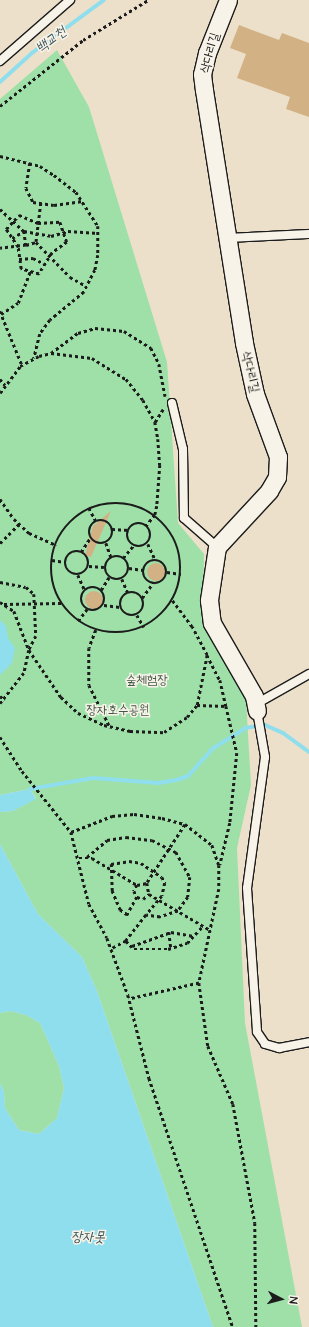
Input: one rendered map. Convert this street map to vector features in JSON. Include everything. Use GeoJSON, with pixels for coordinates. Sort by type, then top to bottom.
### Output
{"type":"FeatureCollection","features":[{"type":"Feature","properties":{"kind":"street","name":"삭다리길"},"geometry":{"type":"LineString","coordinates":[[217,547],[270,491],[277,477],[278,457],[255,394],[227,238],[202,74],[228,0]]}},
{"type":"Feature","properties":{"kind":"street"},"geometry":{"type":"LineString","coordinates":[[217,547],[209,600],[212,623],[254,696],[256,708]]}},
{"type":"Feature","properties":{"kind":"lane"},"geometry":{"type":"LineString","coordinates":[[0,62],[70,0]]}},
{"type":"Feature","properties":{"kind":"lane"},"geometry":{"type":"LineString","coordinates":[[227,238],[309,234]]}},
{"type":"Feature","properties":{"kind":"lane"},"geometry":{"type":"LineString","coordinates":[[172,403],[182,449],[184,518],[217,547]]}},
{"type":"Feature","properties":{"kind":"lane"},"geometry":{"type":"LineString","coordinates":[[309,674],[256,708],[265,757],[247,888],[257,1032],[265,1044],[279,1048],[309,1042]]}},
{"type":"Feature","properties":{"kind":"path"},"geometry":{"type":"LineString","coordinates":[[0,106],[83,40],[148,0]]}},
{"type":"Feature","properties":{"kind":"path"},"geometry":{"type":"LineString","coordinates":[[0,156],[30,163],[54,174],[83,201],[91,212],[98,233],[98,255],[86,286],[40,334],[34,358]]}},
{"type":"Feature","properties":{"kind":"path"},"geometry":{"type":"LineString","coordinates":[[30,163],[27,194],[33,202],[54,205],[83,201]]}},
{"type":"Feature","properties":{"kind":"path"},"geometry":{"type":"LineString","coordinates":[[36,242],[41,203]]}},
{"type":"Feature","properties":{"kind":"path"},"geometry":{"type":"LineString","coordinates":[[0,209],[13,223],[24,231],[51,236],[64,232],[98,233]]}},
{"type":"Feature","properties":{"kind":"path"},"geometry":{"type":"LineString","coordinates":[[19,215],[38,223],[60,222],[67,242],[51,255],[39,274],[21,269],[18,247],[6,229],[19,215]]}},
{"type":"Feature","properties":{"kind":"path"},"geometry":{"type":"LineString","coordinates":[[12,238],[24,231]]}},
{"type":"Feature","properties":{"kind":"path"},"geometry":{"type":"LineString","coordinates":[[24,231],[26,245]]}},
{"type":"Feature","properties":{"kind":"path"},"geometry":{"type":"LineString","coordinates":[[36,242],[51,255],[70,278],[86,286]]}},
{"type":"Feature","properties":{"kind":"path"},"geometry":{"type":"LineString","coordinates":[[0,248],[18,247],[36,242]]}},
{"type":"Feature","properties":{"kind":"path"},"geometry":{"type":"LineString","coordinates":[[19,259],[33,258],[45,264]]}},
{"type":"Feature","properties":{"kind":"path"},"geometry":{"type":"LineString","coordinates":[[22,365],[1,313],[18,303],[30,272]]}},
{"type":"Feature","properties":{"kind":"path"},"geometry":{"type":"LineString","coordinates":[[51,353],[67,338],[95,328],[112,327],[138,338],[151,348],[163,381],[164,408],[155,422]]}},
{"type":"Feature","properties":{"kind":"path"},"geometry":{"type":"LineString","coordinates":[[0,392],[22,365],[34,358],[51,353],[79,355],[107,365],[126,379],[143,400],[155,422],[160,465],[155,515],[146,526]]}},
{"type":"Feature","properties":{"kind":"path"},"geometry":{"type":"LineString","coordinates":[[0,379],[5,385]]}},
{"type":"Feature","properties":{"kind":"path"},"geometry":{"type":"LineString","coordinates":[[0,498],[19,524],[29,533],[56,545]]}},
{"type":"Feature","properties":{"kind":"path"},"geometry":{"type":"LineString","coordinates":[[113,502],[135,505],[155,515],[170,530],[179,548],[181,574],[172,600],[153,622],[144,627],[113,634],[96,630],[78,621],[62,603],[52,581],[52,560],[56,545],[72,520],[89,508],[113,502]]}},
{"type":"Feature","properties":{"kind":"path"},"geometry":{"type":"LineString","coordinates":[[89,508],[96,521]]}},
{"type":"Feature","properties":{"kind":"path"},"geometry":{"type":"LineString","coordinates":[[81,552],[90,538],[89,527],[96,521],[106,521],[112,529],[111,538],[106,543],[96,543],[90,538]]}},
{"type":"Feature","properties":{"kind":"path"},"geometry":{"type":"LineString","coordinates":[[0,543],[19,524]]}},
{"type":"Feature","properties":{"kind":"path"},"geometry":{"type":"LineString","coordinates":[[112,529],[129,530],[137,524],[146,526],[151,534],[148,544],[155,560]]}},
{"type":"Feature","properties":{"kind":"path"},"geometry":{"type":"LineString","coordinates":[[129,530],[128,538],[133,546],[139,548],[148,544]]}},
{"type":"Feature","properties":{"kind":"path"},"geometry":{"type":"LineString","coordinates":[[106,543],[111,557]]}},
{"type":"Feature","properties":{"kind":"path"},"geometry":{"type":"LineString","coordinates":[[123,558],[133,546]]}},
{"type":"Feature","properties":{"kind":"path"},"geometry":{"type":"LineString","coordinates":[[71,552],[81,552],[88,557],[89,566],[85,572],[78,575],[70,572],[65,562],[71,552]]}},
{"type":"Feature","properties":{"kind":"path"},"geometry":{"type":"LineString","coordinates":[[111,557],[123,558]]}},
{"type":"Feature","properties":{"kind":"path"},"geometry":{"type":"LineString","coordinates":[[105,567],[111,557]]}},
{"type":"Feature","properties":{"kind":"path"},"geometry":{"type":"LineString","coordinates":[[123,558],[129,568]]}},
{"type":"Feature","properties":{"kind":"path"},"geometry":{"type":"LineString","coordinates":[[52,560],[65,562]]}},
{"type":"Feature","properties":{"kind":"path"},"geometry":{"type":"LineString","coordinates":[[153,583],[145,578],[143,570],[146,563],[155,560],[163,563],[167,572]]}},
{"type":"Feature","properties":{"kind":"path"},"geometry":{"type":"LineString","coordinates":[[89,566],[105,567]]}},
{"type":"Feature","properties":{"kind":"path"},"geometry":{"type":"LineString","coordinates":[[105,567],[109,577]]}},
{"type":"Feature","properties":{"kind":"path"},"geometry":{"type":"LineString","coordinates":[[129,568],[143,570]]}},
{"type":"Feature","properties":{"kind":"path"},"geometry":{"type":"LineString","coordinates":[[122,579],[129,568]]}},
{"type":"Feature","properties":{"kind":"path"},"geometry":{"type":"LineString","coordinates":[[167,572],[181,574]]}},
{"type":"Feature","properties":{"kind":"path"},"geometry":{"type":"LineString","coordinates":[[142,598],[153,583],[162,581],[167,572]]}},
{"type":"Feature","properties":{"kind":"path"},"geometry":{"type":"LineString","coordinates":[[78,575],[85,591],[82,602],[87,609],[97,611],[104,605],[105,598],[100,590],[91,587],[85,591]]}},
{"type":"Feature","properties":{"kind":"path"},"geometry":{"type":"LineString","coordinates":[[109,577],[122,579]]}},
{"type":"Feature","properties":{"kind":"path"},"geometry":{"type":"LineString","coordinates":[[100,590],[109,577]]}},
{"type":"Feature","properties":{"kind":"path"},"geometry":{"type":"LineString","coordinates":[[122,579],[128,593]]}},
{"type":"Feature","properties":{"kind":"path"},"geometry":{"type":"LineString","coordinates":[[0,582],[26,587],[34,594],[36,604],[33,616],[36,636],[29,650],[24,673],[5,700],[0,704]]}},
{"type":"Feature","properties":{"kind":"path"},"geometry":{"type":"LineString","coordinates":[[120,607],[121,599],[128,593],[137,593],[142,598],[144,606],[137,615]]}},
{"type":"Feature","properties":{"kind":"path"},"geometry":{"type":"LineString","coordinates":[[172,600],[192,627],[220,680],[230,727],[236,744],[234,792],[219,865],[219,889],[199,983],[208,1046],[233,1104],[255,1223],[256,1327]]}},
{"type":"Feature","properties":{"kind":"path"},"geometry":{"type":"LineString","coordinates":[[0,602],[19,619],[29,650],[60,696],[78,713],[110,727],[164,732],[187,717],[197,705],[207,655]]}},
{"type":"Feature","properties":{"kind":"path"},"geometry":{"type":"LineString","coordinates":[[4,604],[62,603]]}},
{"type":"Feature","properties":{"kind":"path"},"geometry":{"type":"LineString","coordinates":[[104,605],[120,607],[128,615],[137,615]]}},
{"type":"Feature","properties":{"kind":"path"},"geometry":{"type":"LineString","coordinates":[[78,621],[87,609]]}},
{"type":"Feature","properties":{"kind":"path"},"geometry":{"type":"LineString","coordinates":[[137,615],[144,627]]}},
{"type":"Feature","properties":{"kind":"path"},"geometry":{"type":"LineString","coordinates":[[96,630],[89,648],[86,666],[89,685],[110,727]]}},
{"type":"Feature","properties":{"kind":"path"},"geometry":{"type":"LineString","coordinates":[[0,696],[5,700]]}},
{"type":"Feature","properties":{"kind":"path"},"geometry":{"type":"LineString","coordinates":[[197,705],[226,706]]}},
{"type":"Feature","properties":{"kind":"path"},"geometry":{"type":"LineString","coordinates":[[0,737],[22,771],[45,796],[71,832],[89,904],[111,949],[129,999],[149,1078],[233,1327]]}},
{"type":"Feature","properties":{"kind":"path"},"geometry":{"type":"LineString","coordinates":[[71,832],[112,816],[134,814],[184,824],[212,845],[219,865]]}},
{"type":"Feature","properties":{"kind":"path"},"geometry":{"type":"LineString","coordinates":[[149,894],[143,899],[137,897],[134,891],[137,885],[147,882],[184,824]]}},
{"type":"Feature","properties":{"kind":"path"},"geometry":{"type":"LineString","coordinates":[[87,857],[99,844],[126,837],[152,840],[169,848],[182,858],[190,877],[188,898],[178,911],[160,917],[146,914]]}},
{"type":"Feature","properties":{"kind":"path"},"geometry":{"type":"LineString","coordinates":[[78,858],[87,857],[111,869],[137,885]]}},
{"type":"Feature","properties":{"kind":"path"},"geometry":{"type":"LineString","coordinates":[[111,949],[126,941],[146,914],[159,900],[165,883],[155,870],[129,861],[111,864],[112,892],[120,910],[127,914],[137,897]]}},
{"type":"Feature","properties":{"kind":"path"},"geometry":{"type":"LineString","coordinates":[[147,882],[149,894],[210,930]]}},
{"type":"Feature","properties":{"kind":"path"},"geometry":{"type":"LineString","coordinates":[[126,941],[132,946],[151,951],[171,948],[187,943],[203,926]]}},
{"type":"Feature","properties":{"kind":"path"},"geometry":{"type":"LineString","coordinates":[[132,946],[169,932],[194,936]]}},
{"type":"Feature","properties":{"kind":"path"},"geometry":{"type":"LineString","coordinates":[[169,932],[171,948]]}},
{"type":"Feature","properties":{"kind":"path"},"geometry":{"type":"LineString","coordinates":[[129,999],[199,983]]}},
{"type":"Feature","properties":{"kind":"green space","name":"장자호수공원"},"geometry":{"type":"Polygon","coordinates":[[[57,50],[89,107],[167,362],[178,523],[204,554],[203,620],[246,699],[251,785],[237,848],[245,1023],[302,1327],[213,1327],[97,991],[82,957],[38,914],[0,844],[0,812],[13,811],[36,798],[30,789],[0,795],[0,99],[57,50]]]}},
{"type":"Feature","properties":{"kind":"green space"},"geometry":{"type":"Polygon","coordinates":[[[10,1011],[26,1015],[40,1023],[59,1066],[64,1088],[57,1118],[39,1134],[19,1130],[5,1108],[4,1092],[0,1083],[0,1013],[10,1011]]]}},
{"type":"Feature","properties":{"kind":"water"},"geometry":{"type":"Polygon","coordinates":[[[0,620],[6,626],[8,638],[15,648],[12,663],[0,675],[0,620]]]}},
{"type":"Feature","properties":{"kind":"water"},"geometry":{"type":"Polygon","coordinates":[[[30,789],[36,799],[13,811],[0,812],[0,795],[30,789]]]}},
{"type":"Feature","properties":{"kind":"water","name":"장자못"},"geometry":{"type":"Polygon","coordinates":[[[0,844],[38,914],[82,957],[97,991],[213,1327],[0,1327],[0,1083],[4,1092],[5,1108],[19,1130],[39,1134],[57,1118],[64,1088],[59,1066],[40,1023],[26,1015],[10,1011],[0,1013],[0,844]]]}},
{"type":"Feature","properties":{"kind":"building"},"geometry":{"type":"Polygon","coordinates":[[[239,25],[279,40],[282,33],[309,43],[309,117],[286,109],[290,97],[237,78],[246,54],[230,48],[239,25]]]}},
{"type":"Feature","properties":{"kind":"building"},"geometry":{"type":"Polygon","coordinates":[[[111,511],[91,557],[85,555],[93,526],[111,511]]]}},
{"type":"Feature","properties":{"kind":"building"},"geometry":{"type":"Polygon","coordinates":[[[152,563],[160,563],[165,568],[163,579],[160,581],[152,581],[147,576],[147,568],[152,563]]]}},
{"type":"Feature","properties":{"kind":"building"},"geometry":{"type":"Polygon","coordinates":[[[90,591],[98,591],[103,596],[101,607],[98,609],[90,609],[85,604],[85,596],[90,591]]]}},
{"type":"Feature","properties":{"kind":"waterway","name":"백교천"},"geometry":{"type":"LineString","coordinates":[[0,82],[32,53],[104,0]]}},
{"type":"Feature","properties":{"kind":"waterway"},"geometry":{"type":"LineString","coordinates":[[30,789],[93,778],[159,783],[176,780],[188,776],[212,749],[245,728],[265,725],[283,733],[309,752]]}},
{"type":"Feature","properties":{"kind":"park label","name":"숲체험장"},"geometry":{"type":"Point","coordinates":[147,680]}}]}
